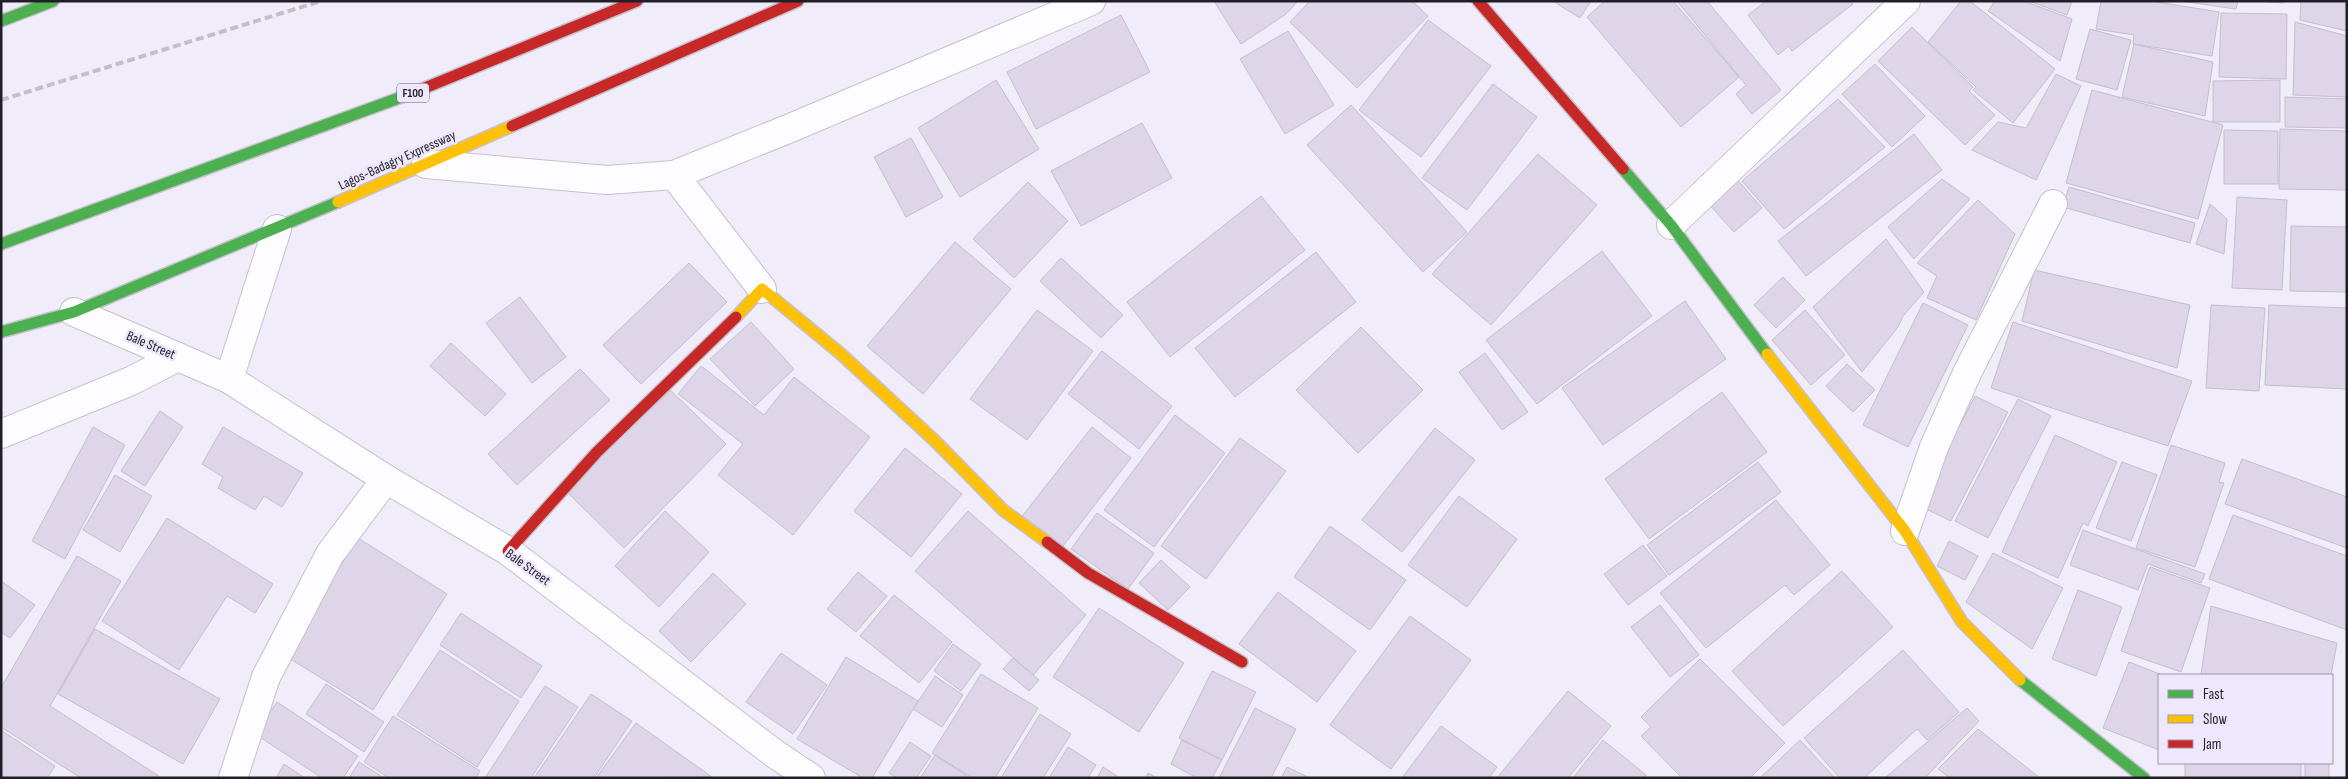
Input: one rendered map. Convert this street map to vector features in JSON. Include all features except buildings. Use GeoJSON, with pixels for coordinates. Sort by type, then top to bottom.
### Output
{"type":"FeatureCollection","features":[{"type":"Feature","properties":{"kind":"main road"},"geometry":{"type":"LineString","coordinates":[[1,21],[53,1]]}},
{"type":"Feature","properties":{"kind":"main road","name":"F100"},"geometry":{"type":"LineString","coordinates":[[1,244],[378,107],[637,1]]}},
{"type":"Feature","properties":{"kind":"main road","name":"Lagos-Badagry Expressway"},"geometry":{"type":"LineString","coordinates":[[1,332],[74,312],[277,229],[798,1]]}},
{"type":"Feature","properties":{"kind":"main road"},"geometry":{"type":"LineString","coordinates":[[1478,1],[1671,225],[1763,349],[1905,531],[1962,622],[2030,690],[2144,778]]}},
{"type":"Feature","properties":{"kind":"main road"},"geometry":{"type":"LineString","coordinates":[[508,551],[597,452],[752,302],[762,289],[841,354],[935,441],[1003,510],[1088,573],[1242,662]]}},
{"type":"Feature","properties":{"kind":"street"},"geometry":{"type":"LineString","coordinates":[[426,164],[607,180],[674,175],[788,130],[1091,1]]}},
{"type":"Feature","properties":{"kind":"street"},"geometry":{"type":"LineString","coordinates":[[1671,225],[1906,1]]}},
{"type":"Feature","properties":{"kind":"street"},"geometry":{"type":"LineString","coordinates":[[674,175],[762,289]]}},
{"type":"Feature","properties":{"kind":"street"},"geometry":{"type":"LineString","coordinates":[[1905,531],[1934,447],[1964,380],[2053,204]]}},
{"type":"Feature","properties":{"kind":"street"},"geometry":{"type":"LineString","coordinates":[[229,379],[277,229]]}},
{"type":"Feature","properties":{"kind":"street","name":"Bale Street"},"geometry":{"type":"LineString","coordinates":[[74,312],[229,379],[386,479],[508,551],[775,754],[810,778]]}},
{"type":"Feature","properties":{"kind":"street"},"geometry":{"type":"LineString","coordinates":[[1,434],[130,381],[178,357]]}},
{"type":"Feature","properties":{"kind":"street"},"geometry":{"type":"LineString","coordinates":[[233,778],[266,677],[330,554],[386,479]]}},
{"type":"Feature","properties":{"kind":"railway"},"geometry":{"type":"LineString","coordinates":[[1,100],[321,1]]}},
{"type":"Feature","properties":{"kind":"traffic: fast"},"geometry":{"type":"LineString","coordinates":[[1,21],[53,1]]}},
{"type":"Feature","properties":{"kind":"traffic: fast"},"geometry":{"type":"LineString","coordinates":[[1,244],[410,94]]}},
{"type":"Feature","properties":{"kind":"traffic: fast"},"geometry":{"type":"LineString","coordinates":[[1623,169],[1671,225],[1767,354]]}},
{"type":"Feature","properties":{"kind":"traffic: fast"},"geometry":{"type":"LineString","coordinates":[[1,332],[74,312],[338,202]]}},
{"type":"Feature","properties":{"kind":"traffic: fast"},"geometry":{"type":"LineString","coordinates":[[2020,680],[2144,778]]}},
{"type":"Feature","properties":{"kind":"traffic: slow"},"geometry":{"type":"LineString","coordinates":[[338,202],[512,126]]}},
{"type":"Feature","properties":{"kind":"traffic: slow"},"geometry":{"type":"LineString","coordinates":[[736,317],[762,289],[841,354],[935,441],[1003,510],[1047,542]]}},
{"type":"Feature","properties":{"kind":"traffic: slow"},"geometry":{"type":"LineString","coordinates":[[1767,354],[1905,531],[1962,622],[2020,680]]}},
{"type":"Feature","properties":{"kind":"traffic: jam"},"geometry":{"type":"LineString","coordinates":[[410,94],[637,1]]}},
{"type":"Feature","properties":{"kind":"traffic: jam"},"geometry":{"type":"LineString","coordinates":[[512,126],[798,1]]}},
{"type":"Feature","properties":{"kind":"traffic: jam"},"geometry":{"type":"LineString","coordinates":[[1478,1],[1623,169]]}},
{"type":"Feature","properties":{"kind":"traffic: jam"},"geometry":{"type":"LineString","coordinates":[[508,551],[597,452],[736,317]]}},
{"type":"Feature","properties":{"kind":"traffic: jam"},"geometry":{"type":"LineString","coordinates":[[1047,542],[1088,573],[1242,662]]}}]}
